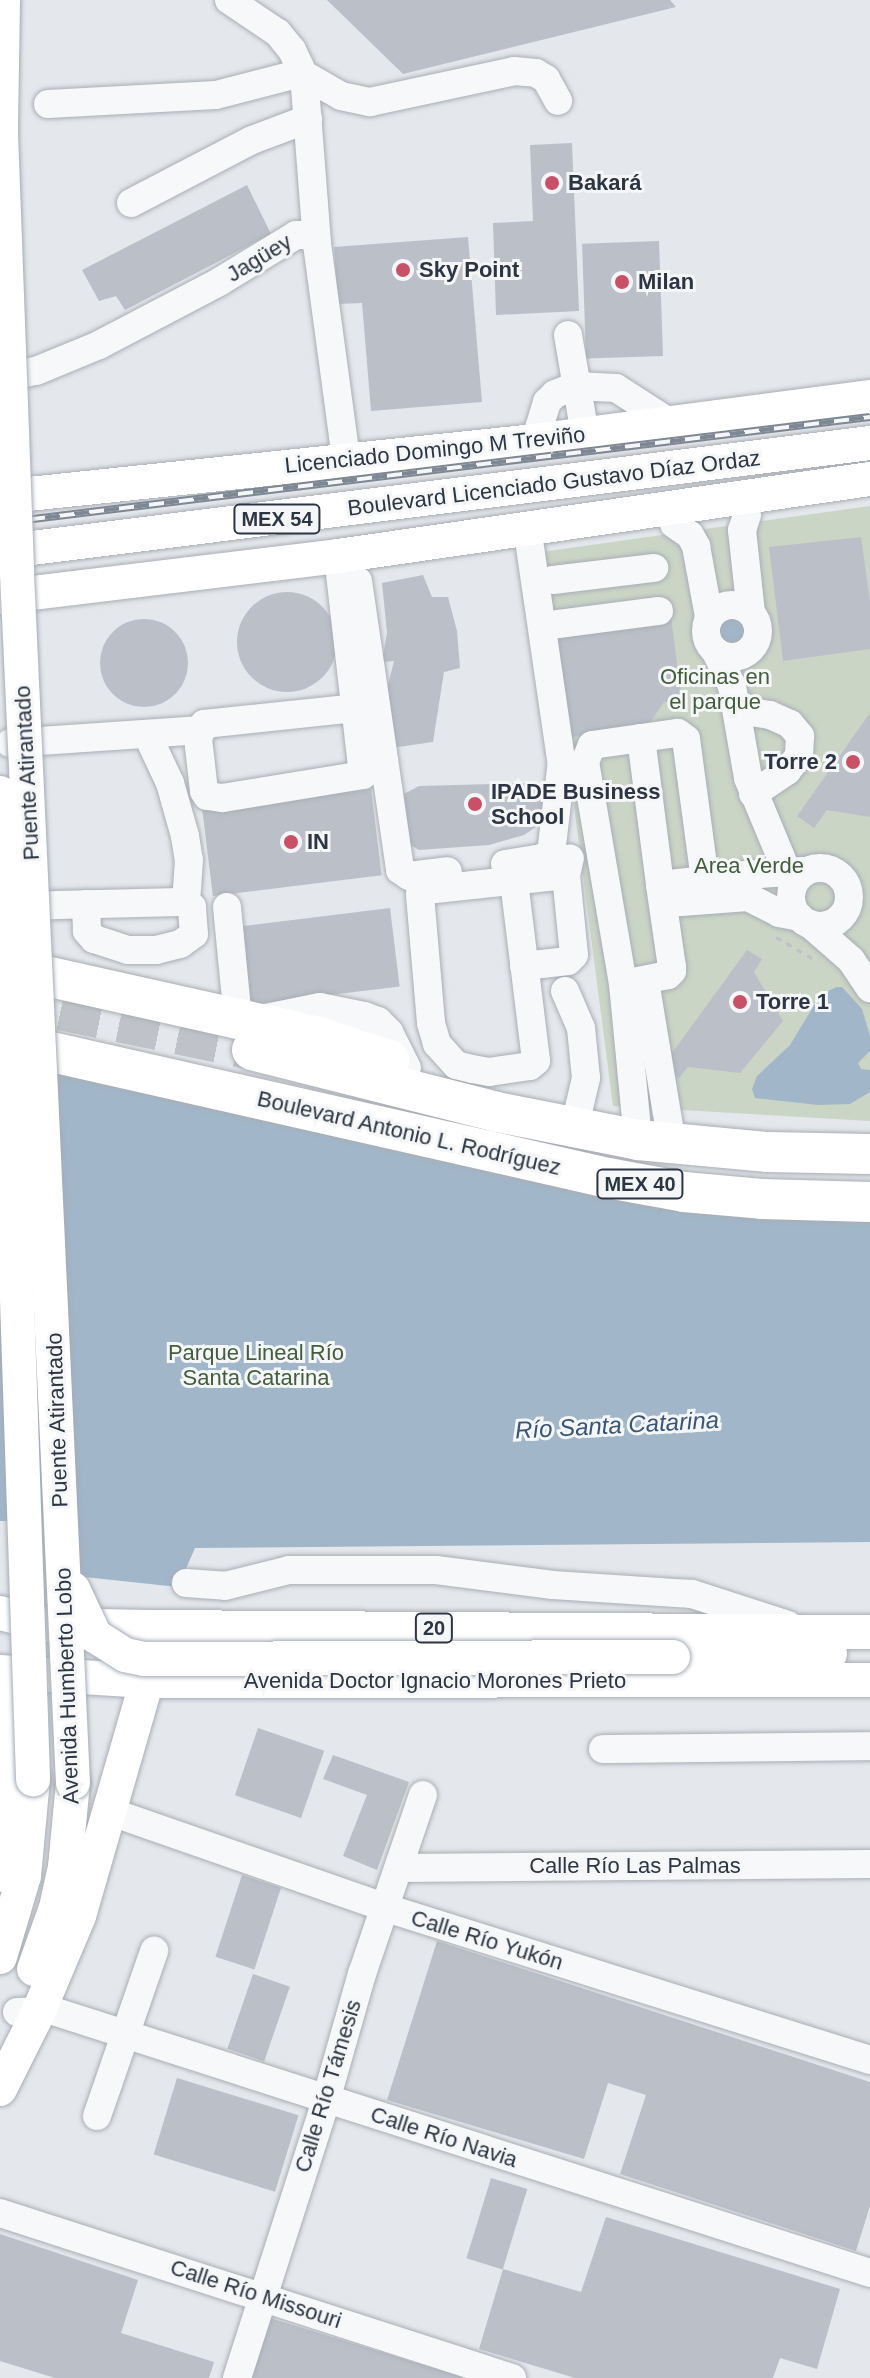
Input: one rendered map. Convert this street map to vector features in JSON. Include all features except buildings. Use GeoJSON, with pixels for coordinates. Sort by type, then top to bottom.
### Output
{"type":"FeatureCollection","features":[{"type":"Feature","properties":{"kind":"highway"},"geometry":{"type":"LineString","coordinates":[[6,977],[70,980],[246,1030],[364,1050],[497,1112]]}},
{"type":"Feature","properties":{"kind":"highway"},"geometry":{"type":"LineString","coordinates":[[6,977],[48,1028],[57,1034],[278,1081],[343,1099],[399,1121],[414,1135]]}},
{"type":"Feature","properties":{"kind":"highway"},"geometry":{"type":"LineString","coordinates":[[48,1028],[41,1015],[44,996],[56,984],[70,980]]}},
{"type":"Feature","properties":{"kind":"highway","name":"Boulevard Antonio L. Rodríguez"},"geometry":{"type":"LineString","coordinates":[[246,1030],[497,1112],[574,1129],[655,1142],[768,1152],[866,1151]]}},
{"type":"Feature","properties":{"kind":"highway","name":"Boulevard Antonio L. Rodríguez"},"geometry":{"type":"LineString","coordinates":[[0,1040],[414,1135],[684,1192],[762,1199],[870,1202]]}},
{"type":"Feature","properties":{"kind":"main road","name":"Puente Atirantado"},"geometry":{"type":"LineString","coordinates":[[3,0],[1,132],[17,574],[62,1546]]}},
{"type":"Feature","properties":{"kind":"main road","name":"Licenciado Domingo M Treviño"},"geometry":{"type":"LineString","coordinates":[[1,506],[346,459],[535,441],[870,397]]}},
{"type":"Feature","properties":{"kind":"main road"},"geometry":{"type":"LineString","coordinates":[[0,411],[2,597],[10,743],[11,900],[6,977]]}},
{"type":"Feature","properties":{"kind":"main road","name":"Boulevard Licenciado Gustavo Díaz Ordaz"},"geometry":{"type":"LineString","coordinates":[[1,552],[870,443]]}},
{"type":"Feature","properties":{"kind":"main road","name":"Boulevard Licenciado Gustavo Díaz Ordaz"},"geometry":{"type":"LineString","coordinates":[[2,597],[347,554],[870,479]]}},
{"type":"Feature","properties":{"kind":"main road"},"geometry":{"type":"LineString","coordinates":[[466,536],[466,525],[472,515],[533,504],[552,484]]}},
{"type":"Feature","properties":{"kind":"main road","name":"Boulevard Licenciado Gustavo Díaz Ordaz"},"geometry":{"type":"LineString","coordinates":[[466,536],[538,539],[870,499]]}},
{"type":"Feature","properties":{"kind":"main road","name":"Puente Atirantado"},"geometry":{"type":"LineString","coordinates":[[0,793],[25,1546]]}},
{"type":"Feature","properties":{"kind":"main road"},"geometry":{"type":"LineString","coordinates":[[0,1606],[25,1546]]}},
{"type":"Feature","properties":{"kind":"main road","name":"Avenida Humberto Lobo"},"geometry":{"type":"LineString","coordinates":[[0,1957],[24,1876],[33,1779],[25,1546]]}},
{"type":"Feature","properties":{"kind":"main road"},"geometry":{"type":"LineString","coordinates":[[62,1546],[68,1577],[89,1629],[113,1649],[144,1659],[673,1657],[844,1653],[870,1649]]}},
{"type":"Feature","properties":{"kind":"main road","name":"Avenida Humberto Lobo"},"geometry":{"type":"LineString","coordinates":[[0,2055],[28,2013],[56,1908],[71,1821],[73,1783],[62,1546]]}},
{"type":"Feature","properties":{"kind":"main road","name":"20"},"geometry":{"type":"LineString","coordinates":[[0,1613],[48,1625],[870,1632]]}},
{"type":"Feature","properties":{"kind":"main road","name":"Avenida Doctor Ignacio Morones Prieto"},"geometry":{"type":"LineString","coordinates":[[0,1672],[147,1681],[870,1680]]}},
{"type":"Feature","properties":{"kind":"main road"},"geometry":{"type":"LineString","coordinates":[[0,2089],[28,2013],[79,1916],[147,1681]]}},
{"type":"Feature","properties":{"kind":"main road"},"geometry":{"type":"LineString","coordinates":[[0,1697],[7,1786],[0,1875]]}},
{"type":"Feature","properties":{"kind":"street"},"geometry":{"type":"LineString","coordinates":[[229,0],[278,33],[292,50],[301,73],[308,119],[317,244]]}},
{"type":"Feature","properties":{"kind":"street"},"geometry":{"type":"LineString","coordinates":[[48,104],[216,95],[301,73],[341,96],[370,102],[514,71],[536,73],[546,79],[558,101]]}},
{"type":"Feature","properties":{"kind":"street"},"geometry":{"type":"LineString","coordinates":[[131,203],[252,140],[308,119]]}},
{"type":"Feature","properties":{"kind":"street","name":"Jagüey"},"geometry":{"type":"LineString","coordinates":[[0,379],[36,371],[99,345],[219,282],[296,235],[310,235],[317,244],[346,459]]}},
{"type":"Feature","properties":{"kind":"street"},"geometry":{"type":"LineString","coordinates":[[568,335],[585,434]]}},
{"type":"Feature","properties":{"kind":"street"},"geometry":{"type":"LineString","coordinates":[[535,441],[547,402],[555,394],[576,386],[616,388],[672,424]]}},
{"type":"Feature","properties":{"kind":"street"},"geometry":{"type":"LineString","coordinates":[[733,693],[748,652],[758,637],[759,628],[751,613],[742,530],[747,515]]}},
{"type":"Feature","properties":{"kind":"street"},"geometry":{"type":"LineString","coordinates":[[674,524],[690,535],[696,546],[709,617],[707,636],[733,693],[753,794],[771,832],[836,890],[851,960]]}},
{"type":"Feature","properties":{"kind":"street"},"geometry":{"type":"LineString","coordinates":[[538,539],[553,580],[543,626]]}},
{"type":"Feature","properties":{"kind":"street"},"geometry":{"type":"LineString","coordinates":[[524,966],[568,961],[574,955],[566,875],[571,850],[543,626],[538,539]]}},
{"type":"Feature","properties":{"kind":"street"},"geometry":{"type":"LineString","coordinates":[[199,730],[207,796],[222,798],[360,778],[364,769],[355,708],[347,554]]}},
{"type":"Feature","properties":{"kind":"street"},"geometry":{"type":"LineString","coordinates":[[347,554],[401,873],[409,876],[481,867],[538,859],[551,854],[562,761]]}},
{"type":"Feature","properties":{"kind":"street"},"geometry":{"type":"LineString","coordinates":[[553,580],[654,568]]}},
{"type":"Feature","properties":{"kind":"street"},"geometry":{"type":"LineString","coordinates":[[709,617],[731,605],[751,613]]}},
{"type":"Feature","properties":{"kind":"street"},"geometry":{"type":"LineString","coordinates":[[543,626],[659,611]]}},
{"type":"Feature","properties":{"kind":"street"},"geometry":{"type":"LineString","coordinates":[[716,652],[730,657],[748,652]]}},
{"type":"Feature","properties":{"kind":"street"},"geometry":{"type":"LineString","coordinates":[[733,693],[751,712],[790,724],[800,736],[799,756],[787,771],[753,794]]}},
{"type":"Feature","properties":{"kind":"street"},"geometry":{"type":"LineString","coordinates":[[10,743],[199,730],[214,722],[355,708]]}},
{"type":"Feature","properties":{"kind":"street"},"geometry":{"type":"LineString","coordinates":[[655,1142],[634,983],[585,762],[592,745],[678,733],[686,739],[702,878]]}},
{"type":"Feature","properties":{"kind":"street"},"geometry":{"type":"LineString","coordinates":[[147,734],[170,783],[185,836],[189,860],[186,902]]}},
{"type":"Feature","properties":{"kind":"street"},"geometry":{"type":"LineString","coordinates":[[634,983],[672,971],[641,738]]}},
{"type":"Feature","properties":{"kind":"street"},"geometry":{"type":"LineString","coordinates":[[514,881],[536,1061],[530,1066],[489,1072],[456,1065],[437,1044],[431,1023],[420,894],[426,890],[566,875]]}},
{"type":"Feature","properties":{"kind":"street"},"geometry":{"type":"LineString","coordinates":[[662,894],[702,878],[836,890]]}},
{"type":"Feature","properties":{"kind":"street"},"geometry":{"type":"LineString","coordinates":[[662,894],[748,897],[779,913],[827,925],[836,921],[836,890]]}},
{"type":"Feature","properties":{"kind":"street"},"geometry":{"type":"LineString","coordinates":[[836,890],[791,901],[805,920],[851,960],[870,988]]}},
{"type":"Feature","properties":{"kind":"street"},"geometry":{"type":"LineString","coordinates":[[11,900],[86,904],[186,902],[192,907],[194,934],[180,944],[156,950],[128,950],[94,939],[87,931],[86,904]]}},
{"type":"Feature","properties":{"kind":"street"},"geometry":{"type":"LineString","coordinates":[[227,907],[246,1030]]}},
{"type":"Feature","properties":{"kind":"street"},"geometry":{"type":"LineString","coordinates":[[565,991],[581,1028],[586,1078],[574,1129]]}},
{"type":"Feature","properties":{"kind":"street"},"geometry":{"type":"LineString","coordinates":[[186,1583],[225,1586],[289,1570],[436,1570],[553,1585],[692,1594],[808,1631]]}},
{"type":"Feature","properties":{"kind":"street"},"geometry":{"type":"LineString","coordinates":[[603,1749],[870,1746]]}},
{"type":"Feature","properties":{"kind":"street","name":"Calle Río Támesis"},"geometry":{"type":"LineString","coordinates":[[237,2378],[326,2100],[362,1974],[423,1795]]}},
{"type":"Feature","properties":{"kind":"street","name":"Calle Río Yukón"},"geometry":{"type":"LineString","coordinates":[[108,1811],[386,1908],[870,2060]]}},
{"type":"Feature","properties":{"kind":"street","name":"Calle Río Las Palmas"},"geometry":{"type":"LineString","coordinates":[[400,1868],[870,1864]]}},
{"type":"Feature","properties":{"kind":"street"},"geometry":{"type":"LineString","coordinates":[[97,2116],[154,1951]]}},
{"type":"Feature","properties":{"kind":"street","name":"Calle Río Navia"},"geometry":{"type":"LineString","coordinates":[[28,2013],[53,2011],[870,2273]]}},
{"type":"Feature","properties":{"kind":"street","name":"Calle Río Missouri"},"geometry":{"type":"LineString","coordinates":[[0,2213],[512,2378]]}},
{"type":"Feature","properties":{"kind":"green space","name":"Oficinas en el parque"},"geometry":{"type":"Polygon","coordinates":[[[870,506],[870,1121],[613,1106],[541,552],[870,506]]]}},
{"type":"Feature","properties":{"kind":"water"},"geometry":{"type":"Polygon","coordinates":[[[733,614],[744,619],[749,630],[744,641],[733,646],[722,641],[717,630],[722,619],[733,614]]]}},
{"type":"Feature","properties":{"kind":"water"},"geometry":{"type":"Polygon","coordinates":[[[842,987],[862,1009],[870,1036],[870,1051],[858,1063],[861,1069],[870,1070],[870,1092],[850,1104],[818,1105],[755,1098],[752,1089],[757,1076],[790,1045],[821,994],[842,987]]]}},
{"type":"Feature","properties":{"kind":"water","name":"Río Santa Catarina"},"geometry":{"type":"Polygon","coordinates":[[[30,1067],[870,1218],[870,1542],[195,1548],[178,1587],[47,1573],[45,1521],[0,1521],[0,1179],[30,1067]]]}},
{"type":"Feature","properties":{"kind":"tunnel"},"geometry":{"type":"LineString","coordinates":[[2,998],[252,1050]]}},
{"type":"Feature","properties":{"kind":"railway"},"geometry":{"type":"LineString","coordinates":[[0,523],[870,417]]}},
{"type":"Feature","properties":{"kind":"place","name":"Bakará"},"geometry":{"type":"Point","coordinates":[552,183]}},
{"type":"Feature","properties":{"kind":"place","name":"Sky Point"},"geometry":{"type":"Point","coordinates":[403,270]}},
{"type":"Feature","properties":{"kind":"place","name":"Milan"},"geometry":{"type":"Point","coordinates":[622,282]}},
{"type":"Feature","properties":{"kind":"place","name":"Torre 2"},"geometry":{"type":"Point","coordinates":[853,762]}},
{"type":"Feature","properties":{"kind":"place","name":"IPADE Business School"},"geometry":{"type":"Point","coordinates":[475,804]}},
{"type":"Feature","properties":{"kind":"place","name":"IN"},"geometry":{"type":"Point","coordinates":[291,842]}},
{"type":"Feature","properties":{"kind":"place","name":"Torre 1"},"geometry":{"type":"Point","coordinates":[740,1002]}},
{"type":"Feature","properties":{"kind":"park label","name":"Area Verde"},"geometry":{"type":"Point","coordinates":[749,866]}},
{"type":"Feature","properties":{"kind":"park label","name":"Parque Lineal Río Santa Catarina"},"geometry":{"type":"Point","coordinates":[256,1364]}}]}
